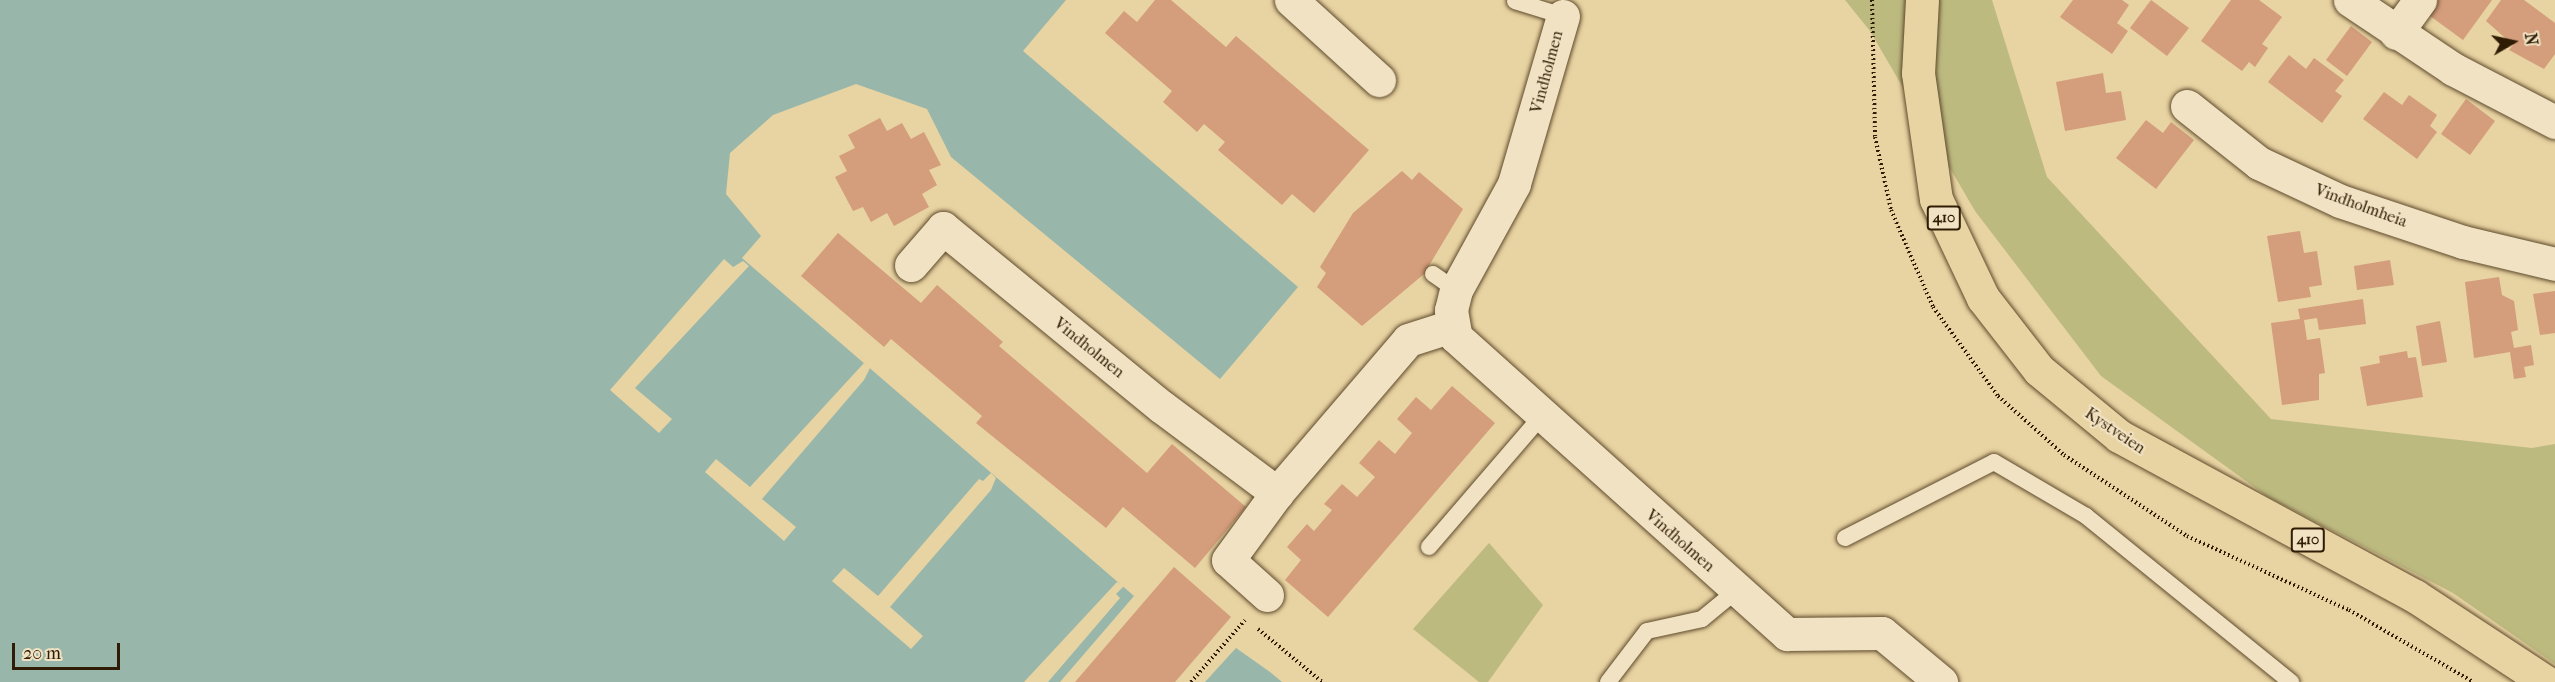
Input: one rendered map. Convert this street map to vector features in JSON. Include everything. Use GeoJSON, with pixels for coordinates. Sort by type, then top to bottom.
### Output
{"type":"FeatureCollection","features":[{"type":"Feature","properties":{"kind":"main road","name":"Kystveien"},"geometry":{"type":"LineString","coordinates":[[1922,0],[1917,73],[1936,199],[1983,298],[2039,370],[2119,436],[2415,596],[2546,682]]}},
{"type":"Feature","properties":{"kind":"street"},"geometry":{"type":"LineString","coordinates":[[1291,0],[1380,80]]}},
{"type":"Feature","properties":{"kind":"street"},"geometry":{"type":"LineString","coordinates":[[2350,0],[2396,33],[2555,122]]}},
{"type":"Feature","properties":{"kind":"street"},"geometry":{"type":"LineString","coordinates":[[2396,33],[2420,0]]}},
{"type":"Feature","properties":{"kind":"street","name":"Vindholmen"},"geometry":{"type":"LineString","coordinates":[[1563,16],[1514,184],[1444,282],[1452,326],[1466,351],[1736,591],[1797,637],[1862,629],[1881,633],[1941,682]]}},
{"type":"Feature","properties":{"kind":"street","name":"Vindholmheia"},"geometry":{"type":"LineString","coordinates":[[2187,106],[2259,163],[2340,201],[2463,242],[2555,264]]}},
{"type":"Feature","properties":{"kind":"street","name":"Vindholmen"},"geometry":{"type":"LineString","coordinates":[[911,264],[943,228],[1162,407],[1277,493]]}},
{"type":"Feature","properties":{"kind":"street"},"geometry":{"type":"LineString","coordinates":[[1268,595],[1228,560],[1277,493],[1408,340],[1452,326]]}},
{"type":"Feature","properties":{"kind":"lane"},"geometry":{"type":"LineString","coordinates":[[1515,1],[1563,16]]}},
{"type":"Feature","properties":{"kind":"lane"},"geometry":{"type":"LineString","coordinates":[[1429,547],[1540,418]]}},
{"type":"Feature","properties":{"kind":"lane"},"geometry":{"type":"LineString","coordinates":[[1845,538],[1994,462],[2086,516],[2291,682]]}},
{"type":"Feature","properties":{"kind":"lane"},"geometry":{"type":"LineString","coordinates":[[1608,682],[1647,631],[1702,619],[1736,591]]}},
{"type":"Feature","properties":{"kind":"path"},"geometry":{"type":"LineString","coordinates":[[1191,682],[1268,595]]}},
{"type":"Feature","properties":{"kind":"path"},"geometry":{"type":"LineString","coordinates":[[1246,619],[1322,682]]}},
{"type":"Feature","properties":{"kind":"shaded area"},"geometry":{"type":"Polygon","coordinates":[[[0,0],[1066,0],[1023,51],[1298,287],[1220,379],[951,157],[927,109],[856,84],[773,115],[730,153],[726,194],[761,236],[742,258],[1134,596],[1060,682],[0,682],[0,0]]]}},
{"type":"Feature","properties":{"kind":"shaded area"},"geometry":{"type":"Polygon","coordinates":[[[1845,0],[1992,0],[2047,177],[2271,419],[2532,448],[2555,444],[2555,664],[2453,593],[2268,497],[2101,376],[1975,211],[1870,31],[1845,0]]]}},
{"type":"Feature","properties":{"kind":"shaded area"},"geometry":{"type":"Polygon","coordinates":[[[1489,543],[1543,605],[1488,682],[1479,682],[1413,629],[1489,543]]]}},
{"type":"Feature","properties":{"kind":"shaded area"},"geometry":{"type":"Polygon","coordinates":[[[1236,648],[1270,672],[1282,682],[1205,682],[1236,648]]]}},
{"type":"Feature","properties":{"kind":"pier"},"geometry":{"type":"Polygon","coordinates":[[[724,259],[733,267],[743,261],[749,266],[635,388],[672,419],[659,433],[610,390],[724,259]]]}},
{"type":"Feature","properties":{"kind":"pier"},"geometry":{"type":"Polygon","coordinates":[[[864,363],[870,368],[864,380],[762,499],[796,527],[784,541],[705,472],[716,459],[750,487],[864,363]]]}},
{"type":"Feature","properties":{"kind":"pier"},"geometry":{"type":"Polygon","coordinates":[[[991,473],[996,478],[991,490],[890,607],[923,636],[911,649],[832,581],[844,568],[878,596],[979,479],[983,481],[991,473]]]}},
{"type":"Feature","properties":{"kind":"pier"},"geometry":{"type":"Polygon","coordinates":[[[1117,582],[1124,586],[1116,594],[1120,598],[1048,682],[1024,682],[1117,582]]]}},
{"type":"Feature","properties":{"kind":"building"},"geometry":{"type":"Polygon","coordinates":[[[1155,0],[1171,0],[1226,47],[1236,36],[1369,150],[1314,213],[1292,194],[1282,205],[1218,150],[1225,142],[1204,124],[1197,132],[1163,102],[1172,91],[1105,33],[1124,11],[1137,22],[1155,0]]]}},
{"type":"Feature","properties":{"kind":"building"},"geometry":{"type":"Polygon","coordinates":[[[2073,0],[2122,0],[2129,5],[2117,23],[2128,31],[2112,54],[2060,17],[2073,0]]]}},
{"type":"Feature","properties":{"kind":"building"},"geometry":{"type":"Polygon","coordinates":[[[2151,0],[2189,28],[2167,56],[2130,28],[2151,0]]]}},
{"type":"Feature","properties":{"kind":"building"},"geometry":{"type":"Polygon","coordinates":[[[2231,0],[2259,0],[2282,17],[2262,44],[2268,48],[2255,67],[2249,62],[2242,71],[2201,41],[2231,0]]]}},
{"type":"Feature","properties":{"kind":"building"},"geometry":{"type":"Polygon","coordinates":[[[2436,0],[2492,0],[2463,40],[2426,13],[2436,0]]]}},
{"type":"Feature","properties":{"kind":"building"},"geometry":{"type":"Polygon","coordinates":[[[2501,0],[2524,0],[2555,23],[2555,54],[2544,69],[2509,50],[2513,45],[2486,21],[2501,0]]]}},
{"type":"Feature","properties":{"kind":"building"},"geometry":{"type":"Polygon","coordinates":[[[2351,26],[2372,42],[2347,76],[2326,60],[2351,26]]]}},
{"type":"Feature","properties":{"kind":"building"},"geometry":{"type":"Polygon","coordinates":[[[2289,55],[2306,69],[2314,58],[2344,80],[2335,91],[2342,96],[2322,123],[2268,82],[2289,55]]]}},
{"type":"Feature","properties":{"kind":"building"},"geometry":{"type":"Polygon","coordinates":[[[2103,73],[2106,93],[2121,91],[2126,120],[2065,131],[2056,82],[2103,73]]]}},
{"type":"Feature","properties":{"kind":"building"},"geometry":{"type":"Polygon","coordinates":[[[2384,92],[2402,105],[2409,95],[2437,115],[2430,126],[2437,132],[2417,159],[2363,119],[2384,92]]]}},
{"type":"Feature","properties":{"kind":"building"},"geometry":{"type":"Polygon","coordinates":[[[2466,99],[2495,121],[2470,155],[2441,134],[2466,99]]]}},
{"type":"Feature","properties":{"kind":"building"},"geometry":{"type":"Polygon","coordinates":[[[880,118],[887,131],[902,123],[911,139],[924,132],[941,165],[929,170],[937,185],[922,194],[929,207],[894,226],[887,213],[871,222],[863,207],[853,211],[835,177],[847,171],[839,156],[855,148],[848,135],[880,118]]]}},
{"type":"Feature","properties":{"kind":"building"},"geometry":{"type":"Polygon","coordinates":[[[2146,120],[2163,133],[2171,122],[2194,140],[2156,189],[2116,158],[2146,120]]]}},
{"type":"Feature","properties":{"kind":"building"},"geometry":{"type":"Polygon","coordinates":[[[1402,171],[1412,180],[1419,172],[1463,209],[1424,274],[1362,326],[1317,287],[1326,273],[1320,267],[1353,213],[1402,171]]]}},
{"type":"Feature","properties":{"kind":"building"},"geometry":{"type":"Polygon","coordinates":[[[2300,231],[2304,253],[2317,251],[2322,285],[2309,287],[2311,297],[2278,302],[2267,236],[2300,231]]]}},
{"type":"Feature","properties":{"kind":"building"},"geometry":{"type":"Polygon","coordinates":[[[838,233],[921,303],[937,285],[1003,342],[999,346],[1147,473],[1172,444],[1246,507],[1195,568],[1123,507],[1106,528],[976,423],[982,416],[891,339],[884,347],[801,276],[838,233]]]}},
{"type":"Feature","properties":{"kind":"building"},"geometry":{"type":"Polygon","coordinates":[[[2390,260],[2394,285],[2357,290],[2354,266],[2390,260]]]}},
{"type":"Feature","properties":{"kind":"building"},"geometry":{"type":"Polygon","coordinates":[[[2499,277],[2502,295],[2514,301],[2518,330],[2511,332],[2514,348],[2531,345],[2534,365],[2524,367],[2526,377],[2514,379],[2510,352],[2474,358],[2465,282],[2499,277]]]}},
{"type":"Feature","properties":{"kind":"building"},"geometry":{"type":"Polygon","coordinates":[[[2555,291],[2555,333],[2540,335],[2533,294],[2555,291]]]}},
{"type":"Feature","properties":{"kind":"building"},"geometry":{"type":"Polygon","coordinates":[[[2363,299],[2366,324],[2319,330],[2317,318],[2304,320],[2307,340],[2320,338],[2325,373],[2319,374],[2319,400],[2282,405],[2271,323],[2300,319],[2298,309],[2363,299]]]}},
{"type":"Feature","properties":{"kind":"building"},"geometry":{"type":"Polygon","coordinates":[[[2440,321],[2447,362],[2422,366],[2416,326],[2440,321]]]}},
{"type":"Feature","properties":{"kind":"building"},"geometry":{"type":"Polygon","coordinates":[[[2407,351],[2408,358],[2416,357],[2423,397],[2367,406],[2360,367],[2380,363],[2379,356],[2407,351]]]}},
{"type":"Feature","properties":{"kind":"building"},"geometry":{"type":"Polygon","coordinates":[[[1452,386],[1495,423],[1328,617],[1285,580],[1301,560],[1287,547],[1307,524],[1314,531],[1332,510],[1324,504],[1342,484],[1357,497],[1375,477],[1359,463],[1379,440],[1395,454],[1412,433],[1397,419],[1416,397],[1431,410],[1452,386]]]}},
{"type":"Feature","properties":{"kind":"building"},"geometry":{"type":"Polygon","coordinates":[[[1174,567],[1231,617],[1175,682],[1075,682],[1174,567]]]}}]}
